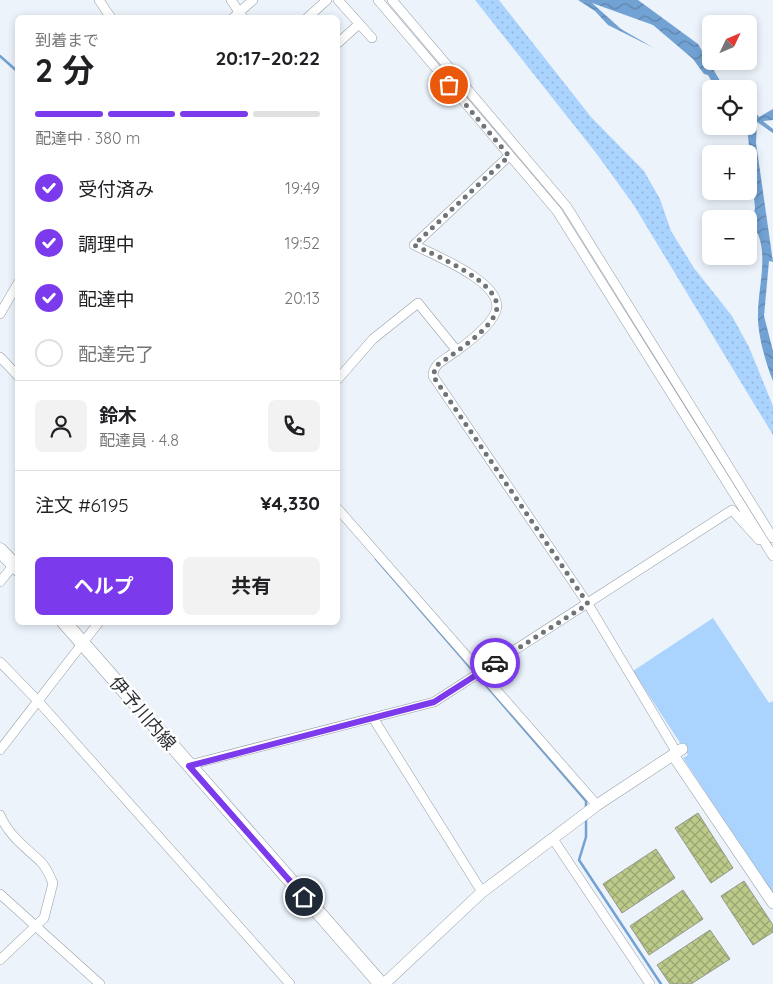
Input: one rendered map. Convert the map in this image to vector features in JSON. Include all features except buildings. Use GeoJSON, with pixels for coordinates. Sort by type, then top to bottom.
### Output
{"type":"FeatureCollection","features":[{"type":"Feature","properties":{"kind":"main road"},"geometry":{"type":"LineString","coordinates":[[0,550],[15,564]]}},
{"type":"Feature","properties":{"kind":"main road","name":"伊予川内線"},"geometry":{"type":"LineString","coordinates":[[67,625],[380,984]]}},
{"type":"Feature","properties":{"kind":"street"},"geometry":{"type":"LineString","coordinates":[[99,0],[109,15]]}},
{"type":"Feature","properties":{"kind":"street"},"geometry":{"type":"LineString","coordinates":[[231,0],[232,4],[242,14],[253,0]]}},
{"type":"Feature","properties":{"kind":"street"},"geometry":{"type":"LineString","coordinates":[[310,15],[327,0]]}},
{"type":"Feature","properties":{"kind":"street"},"geometry":{"type":"LineString","coordinates":[[338,0],[372,38]]}},
{"type":"Feature","properties":{"kind":"street"},"geometry":{"type":"LineString","coordinates":[[378,0],[557,211],[773,555]]}},
{"type":"Feature","properties":{"kind":"street"},"geometry":{"type":"LineString","coordinates":[[392,0],[567,207],[773,538]]}},
{"type":"Feature","properties":{"kind":"street"},"geometry":{"type":"LineString","coordinates":[[340,40],[359,24]]}},
{"type":"Feature","properties":{"kind":"street"},"geometry":{"type":"LineString","coordinates":[[509,156],[414,245],[480,281],[491,289],[495,295],[496,311],[490,320],[457,351],[436,366],[433,376],[588,604],[677,752],[773,903]]}},
{"type":"Feature","properties":{"kind":"street"},"geometry":{"type":"LineString","coordinates":[[0,314],[15,288]]}},
{"type":"Feature","properties":{"kind":"street"},"geometry":{"type":"LineString","coordinates":[[340,377],[373,339],[418,303],[457,351]]}},
{"type":"Feature","properties":{"kind":"street"},"geometry":{"type":"LineString","coordinates":[[0,357],[15,373]]}},
{"type":"Feature","properties":{"kind":"street"},"geometry":{"type":"LineString","coordinates":[[189,766],[434,702],[732,510],[773,555]]}},
{"type":"Feature","properties":{"kind":"street"},"geometry":{"type":"LineString","coordinates":[[340,511],[479,673],[597,805]]}},
{"type":"Feature","properties":{"kind":"street"},"geometry":{"type":"LineString","coordinates":[[0,582],[15,566]]}},
{"type":"Feature","properties":{"kind":"street"},"geometry":{"type":"LineString","coordinates":[[0,750],[97,625]]}},
{"type":"Feature","properties":{"kind":"street"},"geometry":{"type":"LineString","coordinates":[[0,662],[38,701],[290,984]]}},
{"type":"Feature","properties":{"kind":"street"},"geometry":{"type":"LineString","coordinates":[[373,718],[482,892]]}},
{"type":"Feature","properties":{"kind":"street"},"geometry":{"type":"LineString","coordinates":[[384,984],[482,892],[597,805],[677,752]]}},
{"type":"Feature","properties":{"kind":"street"},"geometry":{"type":"LineString","coordinates":[[0,814],[6,829],[34,858],[42,862],[53,883],[44,918],[0,960]]}},
{"type":"Feature","properties":{"kind":"street"},"geometry":{"type":"LineString","coordinates":[[553,839],[650,984]]}},
{"type":"Feature","properties":{"kind":"street"},"geometry":{"type":"LineString","coordinates":[[0,894],[100,984]]}},
{"type":"Feature","properties":{"kind":"shaded area"},"geometry":{"type":"Polygon","coordinates":[[[475,0],[499,0],[591,117],[644,171],[660,199],[671,231],[694,268],[732,316],[749,347],[773,406],[773,435],[633,204],[596,153],[475,0]]]}},
{"type":"Feature","properties":{"kind":"shaded area"},"geometry":{"type":"Polygon","coordinates":[[[713,618],[769,703],[773,701],[773,895],[683,758],[688,755],[633,671],[713,618]]]}},
{"type":"Feature","properties":{"kind":"water"},"geometry":{"type":"Polygon","coordinates":[[[578,0],[638,0],[698,44],[702,51],[702,70],[714,70],[720,80],[711,80],[708,75],[704,74],[693,59],[653,25],[592,3],[621,29],[654,48],[608,25],[595,11],[578,0]]]}},
{"type":"Feature","properties":{"kind":"water"},"geometry":{"type":"Polygon","coordinates":[[[773,109],[773,120],[763,121],[773,129],[773,133],[757,122],[757,114],[759,117],[773,109]]]}},
{"type":"Feature","properties":{"kind":"water"},"geometry":{"type":"Polygon","coordinates":[[[748,135],[756,135],[756,145],[749,145],[748,135]]]}},
{"type":"Feature","properties":{"kind":"water"},"geometry":{"type":"Polygon","coordinates":[[[757,150],[773,262],[769,261],[764,316],[773,351],[773,381],[762,348],[758,321],[762,255],[757,232],[757,210],[755,210],[754,200],[757,200],[757,150]]]}},
{"type":"Feature","properties":{"kind":"waterway"},"geometry":{"type":"LineString","coordinates":[[0,56],[15,69]]}},
{"type":"Feature","properties":{"kind":"waterway"},"geometry":{"type":"LineString","coordinates":[[376,559],[474,672]]}},
{"type":"Feature","properties":{"kind":"waterway"},"geometry":{"type":"LineString","coordinates":[[478,676],[586,801],[586,808]]}},
{"type":"Feature","properties":{"kind":"waterway"},"geometry":{"type":"LineString","coordinates":[[586,819],[586,837],[579,860],[661,984]]}},
{"type":"Feature","properties":{"kind":"way so far"},"geometry":{"type":"LineString","coordinates":[[449,85],[509,156],[414,245],[480,281],[491,289],[495,295],[496,311],[490,320],[465,345],[436,366],[433,370],[433,376],[588,604],[495,663]]}},
{"type":"Feature","properties":{"kind":"route"},"geometry":{"type":"LineString","coordinates":[[304,897],[189,766],[434,702],[495,663]]}}]}
